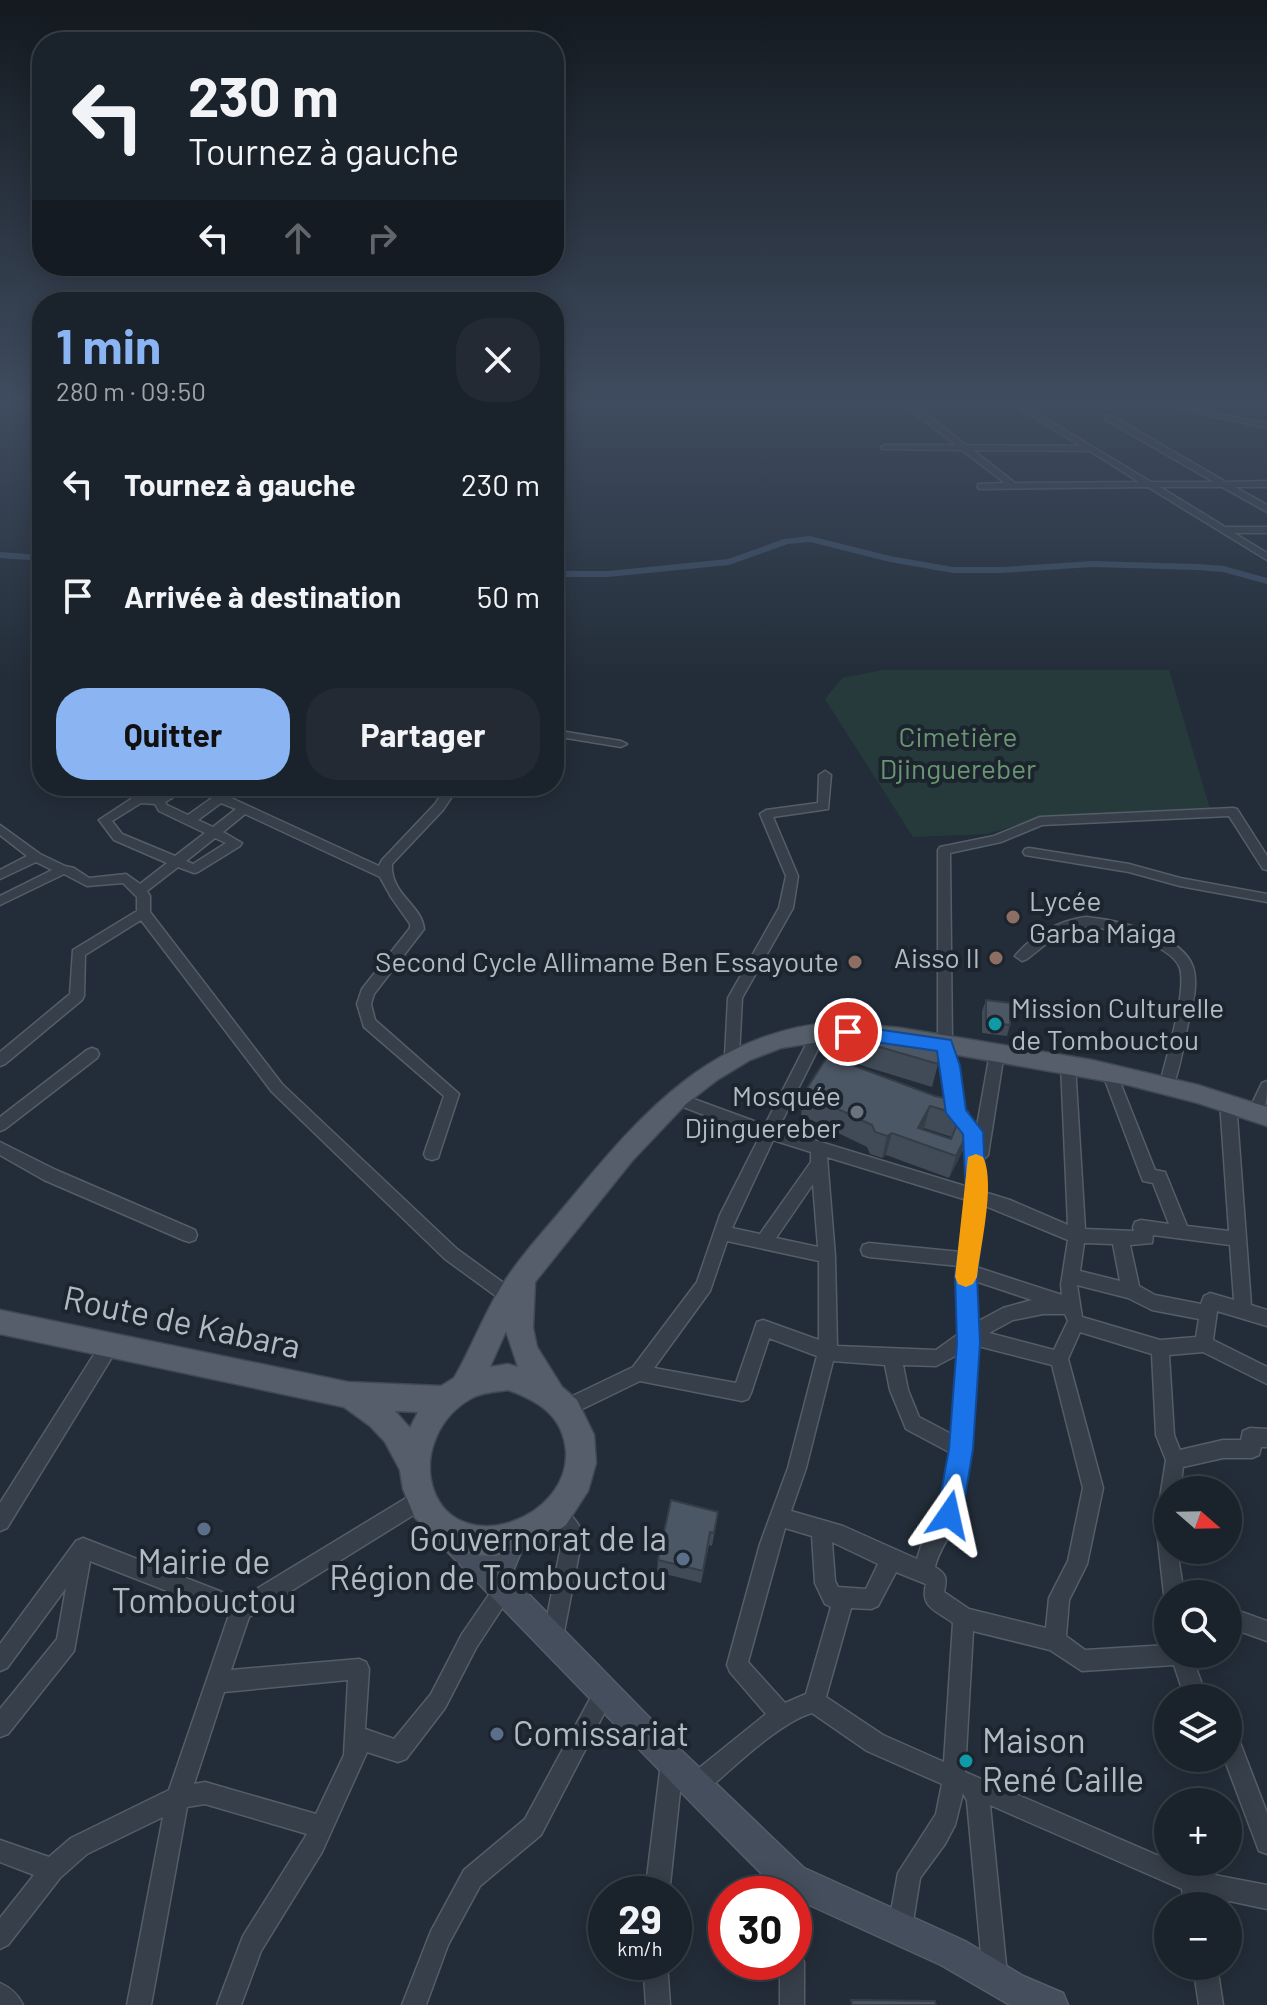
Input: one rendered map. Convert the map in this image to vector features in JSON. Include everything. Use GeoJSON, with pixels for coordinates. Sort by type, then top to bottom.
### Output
{"type":"FeatureCollection","features":[{"type":"Feature","properties":{"kind":"main road"},"geometry":{"type":"LineString","coordinates":[[414,1469],[417,1443],[428,1419],[455,1393],[484,1355],[516,1287],[617,1160],[675,1098],[732,1056],[780,1038],[820,1031],[876,1034],[1167,1084],[1261,1114]]}},
{"type":"Feature","properties":{"kind":"main road"},"geometry":{"type":"LineString","coordinates":[[348,1395],[376,1412],[402,1438],[421,1499],[439,1523],[460,1536],[486,1542],[512,1540],[536,1531],[557,1515],[572,1495],[582,1461],[578,1427],[527,1361],[518,1331],[516,1287]]}},
{"type":"Feature","properties":{"kind":"main road","name":"Route de Kabara"},"geometry":{"type":"LineString","coordinates":[[0,1322],[348,1395]]}},
{"type":"Feature","properties":{"kind":"main road"},"geometry":{"type":"LineString","coordinates":[[348,1395],[455,1393],[485,1379],[508,1377],[530,1381],[559,1399]]}},
{"type":"Feature","properties":{"kind":"street"},"geometry":{"type":"LineString","coordinates":[[1164,493],[1267,557]]}},
{"type":"Feature","properties":{"kind":"street"},"geometry":{"type":"LineString","coordinates":[[1238,493],[1267,509]]}},
{"type":"Feature","properties":{"kind":"street"},"geometry":{"type":"LineString","coordinates":[[1224,530],[1267,530]]}},
{"type":"Feature","properties":{"kind":"street"},"geometry":{"type":"LineString","coordinates":[[564,735],[621,744]]}},
{"type":"Feature","properties":{"kind":"street"},"geometry":{"type":"LineString","coordinates":[[732,1056],[735,998],[786,908],[792,876],[766,814],[824,806],[825,775]]}},
{"type":"Feature","properties":{"kind":"street"},"geometry":{"type":"LineString","coordinates":[[132,796],[105,820],[118,837],[194,869],[236,843],[163,808],[158,800],[148,796]]}},
{"type":"Feature","properties":{"kind":"street"},"geometry":{"type":"LineString","coordinates":[[158,800],[168,796]]}},
{"type":"Feature","properties":{"kind":"street"},"geometry":{"type":"LineString","coordinates":[[216,796],[385,874],[417,923],[417,929],[367,993],[364,1004],[369,1023],[452,1094],[432,1154]]}},
{"type":"Feature","properties":{"kind":"street"},"geometry":{"type":"LineString","coordinates":[[385,874],[386,863],[446,796]]}},
{"type":"Feature","properties":{"kind":"street"},"geometry":{"type":"LineString","coordinates":[[190,820],[220,798]]}},
{"type":"Feature","properties":{"kind":"street"},"geometry":{"type":"LineString","coordinates":[[139,891],[244,809]]}},
{"type":"Feature","properties":{"kind":"street"},"geometry":{"type":"LineString","coordinates":[[976,1190],[973,1132],[956,1113],[951,1066],[945,1045],[944,850],[997,839],[1040,821],[1233,812],[1267,866]]}},
{"type":"Feature","properties":{"kind":"street"},"geometry":{"type":"LineString","coordinates":[[0,829],[36,857],[87,882],[126,878],[144,896],[143,913],[277,1088],[451,1254],[516,1287]]}},
{"type":"Feature","properties":{"kind":"street"},"geometry":{"type":"LineString","coordinates":[[1029,852],[1129,868],[1267,898]]}},
{"type":"Feature","properties":{"kind":"street"},"geometry":{"type":"LineString","coordinates":[[0,875],[36,857]]}},
{"type":"Feature","properties":{"kind":"street"},"geometry":{"type":"LineString","coordinates":[[0,901],[62,870]]}},
{"type":"Feature","properties":{"kind":"street"},"geometry":{"type":"LineString","coordinates":[[0,1060],[77,996],[78,953],[143,913]]}},
{"type":"Feature","properties":{"kind":"street"},"geometry":{"type":"LineString","coordinates":[[1022,956],[1072,923],[1090,921],[1158,941],[1179,953],[1186,965],[1187,982],[1167,1084]]}},
{"type":"Feature","properties":{"kind":"street"},"geometry":{"type":"LineString","coordinates":[[639,1373],[704,1286],[728,1215],[820,1031]]}},
{"type":"Feature","properties":{"kind":"street"},"geometry":{"type":"LineString","coordinates":[[924,1572],[928,1553],[949,1515],[961,1449],[968,1336],[967,1266],[997,1053]]}},
{"type":"Feature","properties":{"kind":"street"},"geometry":{"type":"LineString","coordinates":[[0,1125],[92,1054]]}},
{"type":"Feature","properties":{"kind":"street"},"geometry":{"type":"LineString","coordinates":[[1055,1641],[1059,1598],[1077,1564],[1093,1488],[1059,1359],[1074,1314],[1069,1285],[1077,1236],[1068,1065]]}},
{"type":"Feature","properties":{"kind":"street"},"geometry":{"type":"LineString","coordinates":[[1109,1072],[1149,1176],[1159,1177],[1181,1232]]}},
{"type":"Feature","properties":{"kind":"street"},"geometry":{"type":"LineString","coordinates":[[1261,1114],[1267,1087]]}},
{"type":"Feature","properties":{"kind":"street"},"geometry":{"type":"LineString","coordinates":[[675,1098],[770,1133],[818,1155],[976,1190],[1077,1236],[1146,1238],[1141,1227],[1237,1239]]}},
{"type":"Feature","properties":{"kind":"street"},"geometry":{"type":"LineString","coordinates":[[1228,1102],[1243,1310]]}},
{"type":"Feature","properties":{"kind":"street"},"geometry":{"type":"LineString","coordinates":[[0,1148],[50,1175],[189,1235]]}},
{"type":"Feature","properties":{"kind":"street"},"geometry":{"type":"LineString","coordinates":[[765,1241],[818,1155]]}},
{"type":"Feature","properties":{"kind":"street"},"geometry":{"type":"LineString","coordinates":[[783,1717],[737,1665],[797,1468],[827,1352],[827,1256],[818,1155]]}},
{"type":"Feature","properties":{"kind":"street"},"geometry":{"type":"LineString","coordinates":[[722,1233],[827,1256]]}},
{"type":"Feature","properties":{"kind":"street"},"geometry":{"type":"LineString","coordinates":[[1120,1238],[1131,1291]]}},
{"type":"Feature","properties":{"kind":"street"},"geometry":{"type":"LineString","coordinates":[[869,1250],[967,1266],[1160,1348],[1204,1344],[1267,1376]]}},
{"type":"Feature","properties":{"kind":"street"},"geometry":{"type":"LineString","coordinates":[[1071,1276],[1131,1291],[1152,1302],[1209,1313]]}},
{"type":"Feature","properties":{"kind":"street"},"geometry":{"type":"LineString","coordinates":[[1204,1344],[1210,1301],[1267,1318]]}},
{"type":"Feature","properties":{"kind":"street"},"geometry":{"type":"LineString","coordinates":[[559,1399],[639,1373],[742,1393],[763,1328],[827,1352],[857,1357],[936,1358],[1001,1316],[1026,1306],[1074,1314]]}},
{"type":"Feature","properties":{"kind":"street"},"geometry":{"type":"LineString","coordinates":[[968,1336],[1059,1359]]}},
{"type":"Feature","properties":{"kind":"street"},"geometry":{"type":"LineString","coordinates":[[0,1521],[111,1343]]}},
{"type":"Feature","properties":{"kind":"street"},"geometry":{"type":"LineString","coordinates":[[1160,1348],[1165,1435],[1175,1460],[1172,1476]]}},
{"type":"Feature","properties":{"kind":"street"},"geometry":{"type":"LineString","coordinates":[[892,1357],[905,1411],[912,1423],[961,1449]]}},
{"type":"Feature","properties":{"kind":"street"},"geometry":{"type":"LineString","coordinates":[[1175,1460],[1223,1449],[1252,1449],[1250,1437],[1267,1438]]}},
{"type":"Feature","properties":{"kind":"street"},"geometry":{"type":"LineString","coordinates":[[139,2005],[178,1798],[241,1610],[421,1499]]}},
{"type":"Feature","properties":{"kind":"street"},"geometry":{"type":"LineString","coordinates":[[553,1637],[573,1533],[557,1515]]}},
{"type":"Feature","properties":{"kind":"street"},"geometry":{"type":"LineString","coordinates":[[780,1517],[843,1536],[937,1579],[933,1596],[964,1618],[1055,1641],[1082,1661],[1154,1656]]}},
{"type":"Feature","properties":{"kind":"street"},"geometry":{"type":"LineString","coordinates":[[439,1523],[605,1690],[781,1876]]}},
{"type":"Feature","properties":{"kind":"street"},"geometry":{"type":"LineString","coordinates":[[821,1530],[825,1583],[832,1597],[871,1599],[891,1560]]}},
{"type":"Feature","properties":{"kind":"street"},"geometry":{"type":"LineString","coordinates":[[229,2005],[251,1944],[321,1827],[362,1739],[398,1751],[438,1701],[500,1586],[512,1540]]}},
{"type":"Feature","properties":{"kind":"street"},"geometry":{"type":"LineString","coordinates":[[83,1548],[241,1610]]}},
{"type":"Feature","properties":{"kind":"street"},"geometry":{"type":"LineString","coordinates":[[0,1661],[83,1548]]}},
{"type":"Feature","properties":{"kind":"street"},"geometry":{"type":"LineString","coordinates":[[0,1726],[67,1644],[83,1548]]}},
{"type":"Feature","properties":{"kind":"street"},"geometry":{"type":"LineString","coordinates":[[814,1702],[844,1598]]}},
{"type":"Feature","properties":{"kind":"street"},"geometry":{"type":"LineString","coordinates":[[900,1929],[909,1873],[937,1836],[963,1782],[964,1618]]}},
{"type":"Feature","properties":{"kind":"street"},"geometry":{"type":"LineString","coordinates":[[1242,1622],[1267,1631]]}},
{"type":"Feature","properties":{"kind":"street"},"geometry":{"type":"LineString","coordinates":[[217,1682],[359,1669],[353,1755]]}},
{"type":"Feature","properties":{"kind":"street"},"geometry":{"type":"LineString","coordinates":[[414,2005],[439,1939],[472,1878],[533,1827],[605,1690]]}},
{"type":"Feature","properties":{"kind":"street"},"geometry":{"type":"LineString","coordinates":[[661,1876],[684,1774],[803,1703],[814,1702],[875,1743],[1190,1892]]}},
{"type":"Feature","properties":{"kind":"street"},"geometry":{"type":"LineString","coordinates":[[1240,1772],[1267,1843]]}},
{"type":"Feature","properties":{"kind":"street"},"geometry":{"type":"LineString","coordinates":[[963,1782],[978,1801],[1006,1991]]}},
{"type":"Feature","properties":{"kind":"street"},"geometry":{"type":"LineString","coordinates":[[0,1937],[52,1870],[79,1846],[178,1798],[205,1793],[321,1827]]}},
{"type":"Feature","properties":{"kind":"street"},"geometry":{"type":"LineString","coordinates":[[0,1851],[52,1870]]}},
{"type":"Feature","properties":{"kind":"street"},"geometry":{"type":"LineString","coordinates":[[812,1895],[953,1953],[1006,1991],[1051,2005]]}},
{"type":"Feature","properties":{"kind":"street"},"geometry":{"type":"LineString","coordinates":[[1242,1896],[1267,1897]]}},
{"type":"Feature","properties":{"kind":"street"},"geometry":{"type":"LineString","coordinates":[[654,1980],[658,2005]]}},
{"type":"Feature","properties":{"kind":"street"},"geometry":{"type":"LineString","coordinates":[[792,1980],[792,2005]]}},
{"type":"Feature","properties":{"kind":"street"},"geometry":{"type":"LineString","coordinates":[[1207,1980],[1211,2005]]}},
{"type":"Feature","properties":{"kind":"street"},"geometry":{"type":"LineString","coordinates":[[0,1995],[11,2005]]}},
{"type":"Feature","properties":{"kind":"green space","name":"Cimetière Djinguereber"},"geometry":{"type":"Polygon","coordinates":[[[883,670],[1169,670],[1210,809],[1043,817],[987,834],[913,837],[825,699],[842,678],[883,670]]]}},
{"type":"Feature","properties":{"kind":"building"},"geometry":{"type":"Polygon","coordinates":[[[986,1000],[1010,1003],[1010,1025],[986,1022],[986,1000]]]}},
{"type":"Feature","properties":{"kind":"building"},"geometry":{"type":"Polygon","coordinates":[[[846,1024],[940,1051],[938,1064],[852,1039],[841,1061],[935,1096],[959,1101],[969,1113],[970,1128],[956,1156],[892,1133],[887,1136],[875,1132],[872,1125],[804,1093],[827,1057],[831,1059],[846,1024]],[[930,1106],[918,1128],[951,1139],[961,1115],[930,1106]]]}},
{"type":"Feature","properties":{"kind":"building","name":"Gouvernorat de la Région de Tombouctou"},"geometry":{"type":"Polygon","coordinates":[[[671,1500],[718,1512],[714,1533],[710,1532],[703,1571],[658,1560],[671,1500]]]}},
{"type":"Feature","properties":{"kind":"building"},"geometry":{"type":"Polygon","coordinates":[[[851,2000],[935,2001],[936,2005],[852,2005],[851,2000]]]}},
{"type":"Feature","properties":{"kind":"waterway"},"geometry":{"type":"LineString","coordinates":[[564,574],[608,574],[729,562],[787,541],[810,539],[890,559],[953,570],[1092,564],[1197,567],[1224,569],[1267,581]]}},
{"type":"Feature","properties":{"kind":"waterway"},"geometry":{"type":"LineString","coordinates":[[0,555],[32,557]]}},
{"type":"Feature","properties":{"kind":"slow traffic"},"geometry":{"type":"LineString","coordinates":[[966,1277],[976,1196],[976,1162]]}},
{"type":"Feature","properties":{"kind":"place","name":"Lycée Garba Maiga"},"geometry":{"type":"Point","coordinates":[1013,917]}},
{"type":"Feature","properties":{"kind":"place","name":"Aisso II"},"geometry":{"type":"Point","coordinates":[996,958]}},
{"type":"Feature","properties":{"kind":"place","name":"Second Cycle Allimame Ben Essayoute"},"geometry":{"type":"Point","coordinates":[855,962]}},
{"type":"Feature","properties":{"kind":"place","name":"Mission Culturelle de Tombouctou"},"geometry":{"type":"Point","coordinates":[995,1024]}},
{"type":"Feature","properties":{"kind":"place","name":"Mosquée Djinguereber"},"geometry":{"type":"Point","coordinates":[857,1112]}},
{"type":"Feature","properties":{"kind":"place","name":"Mairie de Tombouctou"},"geometry":{"type":"Point","coordinates":[204,1529]}},
{"type":"Feature","properties":{"kind":"place","name":"Gouvernorat de la Région de Tombouctou"},"geometry":{"type":"Point","coordinates":[683,1559]}},
{"type":"Feature","properties":{"kind":"place","name":"Comissariat"},"geometry":{"type":"Point","coordinates":[497,1734]}},
{"type":"Feature","properties":{"kind":"place","name":"Maison René Caille"},"geometry":{"type":"Point","coordinates":[966,1761]}},
{"type":"Feature","properties":{"kind":"route"},"geometry":{"type":"LineString","coordinates":[[848,1032],[945,1045],[951,1066],[956,1113],[973,1132],[976,1196],[966,1276],[969,1343],[961,1449],[949,1515]]}}]}
